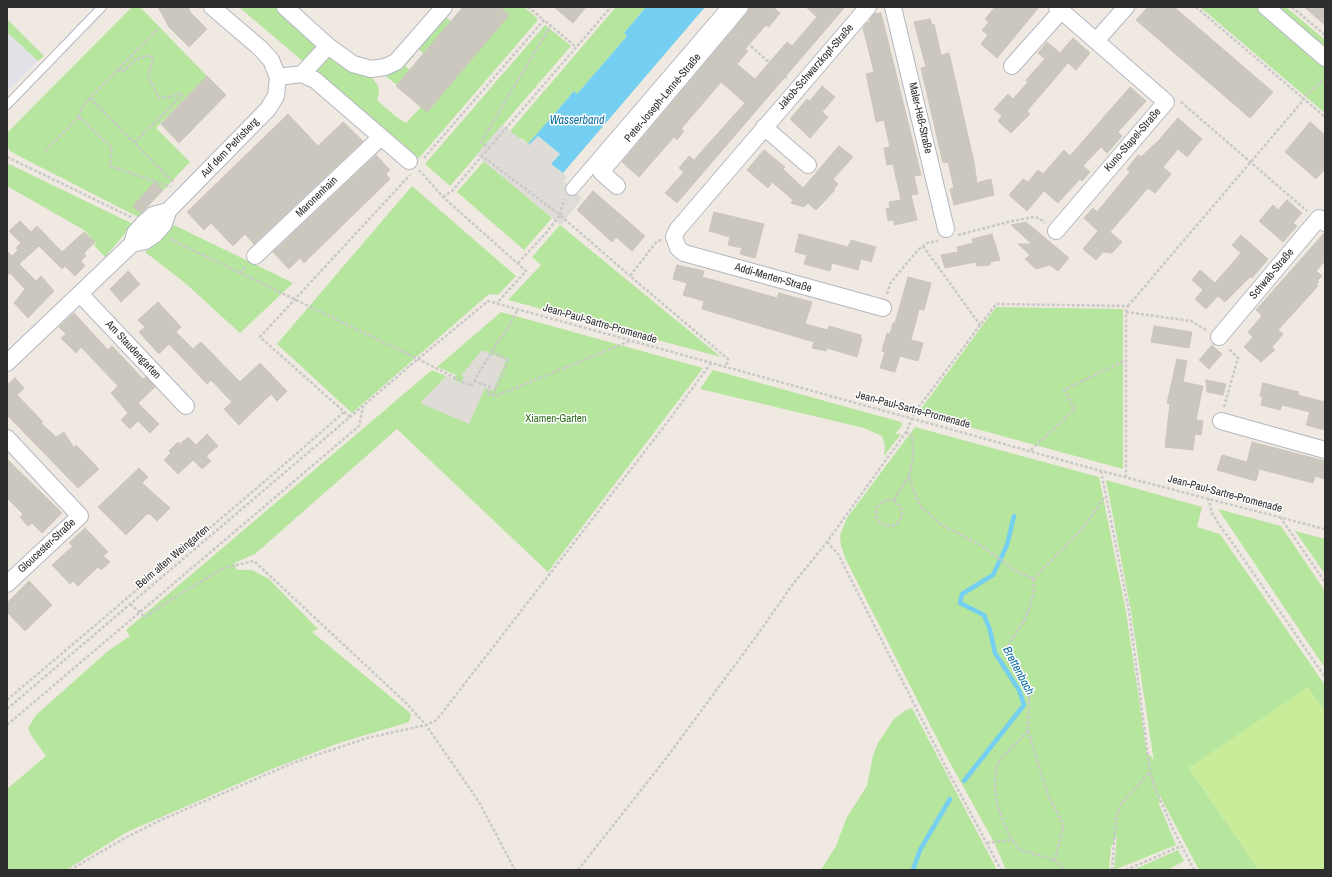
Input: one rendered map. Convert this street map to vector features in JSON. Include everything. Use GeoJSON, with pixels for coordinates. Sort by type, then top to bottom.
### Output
{"type":"FeatureCollection","features":[{"type":"Feature","properties":{"kind":"street"},"geometry":{"type":"LineString","coordinates":[[212,7],[260,48],[271,60],[278,77],[302,74],[315,80],[380,138],[416,165]]}},
{"type":"Feature","properties":{"kind":"street"},"geometry":{"type":"LineString","coordinates":[[285,7],[328,46],[358,66],[371,69],[385,67],[396,62],[444,7]]}},
{"type":"Feature","properties":{"kind":"street"},"geometry":{"type":"LineString","coordinates":[[572,189],[728,7]]}},
{"type":"Feature","properties":{"kind":"street","name":"Peter-Joseph-Lenné-Straße"},"geometry":{"type":"LineString","coordinates":[[618,186],[601,172],[740,7]]}},
{"type":"Feature","properties":{"kind":"street","name":"Jakob-Schwarzkopf-Straße"},"geometry":{"type":"LineString","coordinates":[[674,235],[764,127],[868,7]]}},
{"type":"Feature","properties":{"kind":"street","name":"Maler-Heß-Straße"},"geometry":{"type":"LineString","coordinates":[[893,7],[950,233]]}},
{"type":"Feature","properties":{"kind":"street"},"geometry":{"type":"LineString","coordinates":[[1096,41],[1126,7]]}},
{"type":"Feature","properties":{"kind":"street"},"geometry":{"type":"LineString","coordinates":[[1266,7],[1325,58]]}},
{"type":"Feature","properties":{"kind":"street","name":"Kuno-Stapel-Straße"},"geometry":{"type":"LineString","coordinates":[[1012,66],[1059,9],[1166,102],[1056,231]]}},
{"type":"Feature","properties":{"kind":"street"},"geometry":{"type":"LineString","coordinates":[[302,74],[328,46]]}},
{"type":"Feature","properties":{"kind":"street","name":"Auf dem Petrisberg"},"geometry":{"type":"LineString","coordinates":[[7,363],[132,244],[145,241],[154,235],[164,224],[168,211],[268,109],[276,96],[278,77]]}},
{"type":"Feature","properties":{"kind":"street"},"geometry":{"type":"LineString","coordinates":[[764,127],[808,165]]}},
{"type":"Feature","properties":{"kind":"street","name":"Maronenhain"},"geometry":{"type":"LineString","coordinates":[[255,256],[380,138]]}},
{"type":"Feature","properties":{"kind":"street","name":"Schwab-Straße"},"geometry":{"type":"LineString","coordinates":[[1219,337],[1322,220]]}},
{"type":"Feature","properties":{"kind":"street","name":"Addi-Merten-Straße"},"geometry":{"type":"LineString","coordinates":[[674,235],[675,243],[684,253],[883,308]]}},
{"type":"Feature","properties":{"kind":"street","name":"Am Staudengarten"},"geometry":{"type":"LineString","coordinates":[[80,294],[186,406]]}},
{"type":"Feature","properties":{"kind":"street"},"geometry":{"type":"LineString","coordinates":[[1221,421],[1325,450]]}},
{"type":"Feature","properties":{"kind":"street","name":"Gloucester-Straße"},"geometry":{"type":"LineString","coordinates":[[7,438],[80,516],[7,584]]}},
{"type":"Feature","properties":{"kind":"lane"},"geometry":{"type":"LineString","coordinates":[[7,105],[68,36],[102,7]]}},
{"type":"Feature","properties":{"kind":"path"},"geometry":{"type":"LineString","coordinates":[[528,7],[576,47]]}},
{"type":"Feature","properties":{"kind":"path"},"geometry":{"type":"LineString","coordinates":[[443,197],[452,191],[611,7]]}},
{"type":"Feature","properties":{"kind":"path"},"geometry":{"type":"LineString","coordinates":[[1196,7],[1325,117]]}},
{"type":"Feature","properties":{"kind":"path"},"geometry":{"type":"LineString","coordinates":[[1292,7],[1325,35]]}},
{"type":"Feature","properties":{"kind":"path"},"geometry":{"type":"LineString","coordinates":[[350,417],[260,337],[296,299],[544,20]]}},
{"type":"Feature","properties":{"kind":"path"},"geometry":{"type":"LineString","coordinates":[[726,24],[784,76]]}},
{"type":"Feature","properties":{"kind":"path"},"geometry":{"type":"LineString","coordinates":[[488,148],[481,142],[551,25]]}},
{"type":"Feature","properties":{"kind":"path"},"geometry":{"type":"LineString","coordinates":[[45,151],[79,117],[84,104],[159,28]]}},
{"type":"Feature","properties":{"kind":"path"},"geometry":{"type":"LineString","coordinates":[[118,69],[122,72],[135,60],[151,55],[154,58],[148,76],[159,98],[171,97],[180,93],[182,95],[135,142]]}},
{"type":"Feature","properties":{"kind":"path"},"geometry":{"type":"LineString","coordinates":[[1126,477],[1126,312],[1128,306],[1301,103],[1303,98],[1325,78]]}},
{"type":"Feature","properties":{"kind":"path"},"geometry":{"type":"LineString","coordinates":[[90,98],[135,142],[175,185]]}},
{"type":"Feature","properties":{"kind":"path"},"geometry":{"type":"LineString","coordinates":[[1166,102],[1179,100],[1308,212],[1316,214],[1322,220]]}},
{"type":"Feature","properties":{"kind":"path"},"geometry":{"type":"LineString","coordinates":[[79,117],[112,148],[110,166],[171,187]]}},
{"type":"Feature","properties":{"kind":"path"},"geometry":{"type":"LineString","coordinates":[[482,156],[560,215],[728,359],[726,367]]}},
{"type":"Feature","properties":{"kind":"path"},"geometry":{"type":"LineString","coordinates":[[7,157],[134,219]]}},
{"type":"Feature","properties":{"kind":"path"},"geometry":{"type":"LineString","coordinates":[[416,165],[443,197],[526,271],[497,303]]}},
{"type":"Feature","properties":{"kind":"path"},"geometry":{"type":"LineString","coordinates":[[518,263],[543,237],[560,215],[563,200],[572,189]]}},
{"type":"Feature","properties":{"kind":"path"},"geometry":{"type":"LineString","coordinates":[[950,233],[1034,217],[1039,218],[1056,231]]}},
{"type":"Feature","properties":{"kind":"path"},"geometry":{"type":"LineString","coordinates":[[630,276],[657,242],[674,235]]}},
{"type":"Feature","properties":{"kind":"path"},"geometry":{"type":"LineString","coordinates":[[165,236],[471,386],[506,331],[518,309]]}},
{"type":"Feature","properties":{"kind":"path"},"geometry":{"type":"LineString","coordinates":[[883,308],[890,284],[923,246],[980,325]]}},
{"type":"Feature","properties":{"kind":"path","name":"Beim alten Weingarten"},"geometry":{"type":"LineString","coordinates":[[7,708],[418,359],[488,302],[497,303]]}},
{"type":"Feature","properties":{"kind":"path","name":"Jean-Paul-Sartre-Promenade"},"geometry":{"type":"LineString","coordinates":[[497,303],[1031,450],[1101,471],[1325,529]]}},
{"type":"Feature","properties":{"kind":"path"},"geometry":{"type":"LineString","coordinates":[[578,870],[668,754],[793,584],[827,542],[906,432],[914,418],[915,412],[996,304],[1128,306]]}},
{"type":"Feature","properties":{"kind":"path"},"geometry":{"type":"LineString","coordinates":[[1126,312],[1191,321],[1219,337],[1238,358],[1221,421]]}},
{"type":"Feature","properties":{"kind":"path"},"geometry":{"type":"LineString","coordinates":[[492,396],[630,340]]}},
{"type":"Feature","properties":{"kind":"path"},"geometry":{"type":"LineString","coordinates":[[492,352],[509,360],[492,396]]}},
{"type":"Feature","properties":{"kind":"path"},"geometry":{"type":"LineString","coordinates":[[1031,450],[1075,410],[1064,390],[1126,360]]}},
{"type":"Feature","properties":{"kind":"path"},"geometry":{"type":"LineString","coordinates":[[70,870],[125,838],[161,820],[293,763],[367,738],[426,725],[435,721],[666,424],[711,363]]}},
{"type":"Feature","properties":{"kind":"path"},"geometry":{"type":"LineString","coordinates":[[474,381],[490,387],[487,394],[492,396]]}},
{"type":"Feature","properties":{"kind":"path"},"geometry":{"type":"LineString","coordinates":[[7,725],[359,426],[363,407]]}},
{"type":"Feature","properties":{"kind":"path"},"geometry":{"type":"LineString","coordinates":[[7,700],[271,476],[344,411]]}},
{"type":"Feature","properties":{"kind":"path"},"geometry":{"type":"LineString","coordinates":[[894,500],[901,506],[903,514],[901,519],[895,525],[886,525],[879,521],[877,509],[882,502],[894,500],[909,476],[914,448],[912,436],[906,432]]}},
{"type":"Feature","properties":{"kind":"path"},"geometry":{"type":"LineString","coordinates":[[1101,471],[1119,554],[1129,611],[1150,772],[1155,788],[1181,846],[1194,870]]}},
{"type":"Feature","properties":{"kind":"path"},"geometry":{"type":"LineString","coordinates":[[909,476],[917,502],[937,522],[982,546],[1010,567],[1033,579]]}},
{"type":"Feature","properties":{"kind":"path"},"geometry":{"type":"LineString","coordinates":[[1055,860],[1063,828],[1062,822],[1048,795],[1028,730],[1029,697],[1006,656],[1006,651],[1030,606],[1034,591],[1033,579],[1082,529],[1106,496]]}},
{"type":"Feature","properties":{"kind":"path"},"geometry":{"type":"LineString","coordinates":[[1208,498],[1212,513],[1220,526],[1325,677]]}},
{"type":"Feature","properties":{"kind":"path"},"geometry":{"type":"LineString","coordinates":[[1280,517],[1325,582]]}},
{"type":"Feature","properties":{"kind":"path"},"geometry":{"type":"LineString","coordinates":[[827,542],[842,560],[945,764],[1001,870]]}},
{"type":"Feature","properties":{"kind":"path"},"geometry":{"type":"LineString","coordinates":[[130,604],[144,617],[184,591],[224,568],[254,561],[405,702],[426,725],[479,802],[515,870]]}},
{"type":"Feature","properties":{"kind":"path"},"geometry":{"type":"LineString","coordinates":[[1028,730],[1000,760],[996,767],[995,784],[997,803],[1003,822],[1012,840],[1020,850],[1055,860],[1064,870]]}},
{"type":"Feature","properties":{"kind":"path"},"geometry":{"type":"LineString","coordinates":[[1112,870],[1116,818],[1121,804],[1150,772]]}},
{"type":"Feature","properties":{"kind":"path"},"geometry":{"type":"LineString","coordinates":[[987,843],[1012,840]]}},
{"type":"Feature","properties":{"kind":"path"},"geometry":{"type":"LineString","coordinates":[[1126,870],[1181,846]]}},
{"type":"Feature","properties":{"kind":"shaded area"},"geometry":{"type":"Polygon","coordinates":[[[7,32],[38,61],[7,92],[7,32]]]}},
{"type":"Feature","properties":{"kind":"shaded area"},"geometry":{"type":"Polygon","coordinates":[[[502,125],[529,145],[537,136],[560,154],[551,164],[567,177],[564,181],[582,198],[561,225],[476,155],[502,125]]]}},
{"type":"Feature","properties":{"kind":"shaded area"},"geometry":{"type":"Polygon","coordinates":[[[482,350],[506,360],[493,391],[485,388],[469,424],[420,403],[446,376],[461,383],[464,377],[461,376],[482,350]]]}},
{"type":"Feature","properties":{"kind":"green space"},"geometry":{"type":"Polygon","coordinates":[[[132,7],[140,7],[207,76],[156,128],[190,162],[138,217],[19,156],[10,151],[7,145],[8,132],[132,7]]]}},
{"type":"Feature","properties":{"kind":"green space"},"geometry":{"type":"Polygon","coordinates":[[[239,7],[277,7],[318,48],[306,64],[239,7]]]}},
{"type":"Feature","properties":{"kind":"green space"},"geometry":{"type":"Polygon","coordinates":[[[500,7],[524,7],[537,18],[537,21],[419,158],[314,70],[326,57],[332,57],[369,73],[378,86],[379,92],[377,100],[395,116],[406,123],[421,107],[427,112],[509,15],[500,7]]]}},
{"type":"Feature","properties":{"kind":"green space"},"geometry":{"type":"Polygon","coordinates":[[[616,7],[646,7],[624,33],[627,36],[577,94],[574,91],[528,144],[522,138],[520,140],[510,131],[616,7]]]}},
{"type":"Feature","properties":{"kind":"green space"},"geometry":{"type":"Polygon","coordinates":[[[1200,7],[1255,7],[1325,67],[1325,113],[1200,7]]]}},
{"type":"Feature","properties":{"kind":"green space"},"geometry":{"type":"Polygon","coordinates":[[[1277,7],[1286,7],[1325,40],[1325,48],[1277,7]]]}},
{"type":"Feature","properties":{"kind":"green space"},"geometry":{"type":"Polygon","coordinates":[[[443,15],[451,21],[424,54],[416,47],[443,15]]]}},
{"type":"Feature","properties":{"kind":"green space"},"geometry":{"type":"Polygon","coordinates":[[[7,19],[44,56],[38,61],[7,32],[7,19]]]}},
{"type":"Feature","properties":{"kind":"green space"},"geometry":{"type":"Polygon","coordinates":[[[545,25],[571,46],[450,186],[425,164],[545,25]]]}},
{"type":"Feature","properties":{"kind":"green space"},"geometry":{"type":"Polygon","coordinates":[[[411,53],[414,56],[405,66],[410,70],[397,85],[380,72],[411,53]]]}},
{"type":"Feature","properties":{"kind":"green space"},"geometry":{"type":"Polygon","coordinates":[[[484,161],[552,218],[524,250],[457,192],[484,161]]]}},
{"type":"Feature","properties":{"kind":"green space"},"geometry":{"type":"Polygon","coordinates":[[[7,163],[133,224],[105,257],[94,245],[96,243],[84,230],[7,186],[7,163]]]}},
{"type":"Feature","properties":{"kind":"green space"},"geometry":{"type":"Polygon","coordinates":[[[412,186],[516,276],[498,295],[489,294],[352,413],[277,344],[412,186]]]}},
{"type":"Feature","properties":{"kind":"green space"},"geometry":{"type":"Polygon","coordinates":[[[174,225],[293,283],[240,333],[184,282],[145,252],[174,225]]]}},
{"type":"Feature","properties":{"kind":"green space"},"geometry":{"type":"Polygon","coordinates":[[[560,225],[721,357],[508,300],[541,265],[532,257],[560,225]]]}},
{"type":"Feature","properties":{"kind":"green space"},"geometry":{"type":"Polygon","coordinates":[[[996,307],[1123,309],[1123,469],[918,413],[996,307]]]}},
{"type":"Feature","properties":{"kind":"green space","name":"Xiamen-Garten"},"geometry":{"type":"Polygon","coordinates":[[[501,312],[703,368],[548,572],[397,429],[255,554],[234,563],[237,570],[252,570],[269,579],[318,629],[312,632],[409,712],[411,715],[409,722],[339,743],[272,769],[127,832],[66,870],[7,870],[7,789],[46,756],[31,735],[28,728],[36,715],[108,651],[130,636],[126,630],[432,370],[453,379],[456,375],[437,367],[501,312]]]}},
{"type":"Feature","properties":{"kind":"green space"},"geometry":{"type":"Polygon","coordinates":[[[713,370],[901,422],[902,426],[895,434],[901,434],[884,456],[885,445],[882,436],[864,428],[700,389],[713,370]]]}},
{"type":"Feature","properties":{"kind":"green space"},"geometry":{"type":"Polygon","coordinates":[[[915,427],[1099,477],[1126,612],[1147,753],[1152,757],[1154,762],[1131,611],[1106,480],[1202,507],[1197,527],[1220,534],[1325,685],[1325,712],[1308,688],[1189,768],[1259,870],[1199,870],[1160,796],[1159,804],[1176,845],[1114,870],[1117,835],[1111,847],[1109,870],[1006,870],[994,842],[944,752],[846,560],[841,546],[840,535],[847,518],[915,427]]]}},
{"type":"Feature","properties":{"kind":"green space"},"geometry":{"type":"Polygon","coordinates":[[[1218,509],[1281,526],[1325,591],[1325,668],[1218,509]]]}},
{"type":"Feature","properties":{"kind":"green space"},"geometry":{"type":"Polygon","coordinates":[[[1295,531],[1325,539],[1325,574],[1295,531]]]}},
{"type":"Feature","properties":{"kind":"green space"},"geometry":{"type":"Polygon","coordinates":[[[1308,687],[1325,712],[1325,870],[1259,870],[1189,768],[1308,687]]]}},
{"type":"Feature","properties":{"kind":"green space"},"geometry":{"type":"Polygon","coordinates":[[[912,708],[997,870],[821,870],[836,846],[847,817],[867,786],[873,755],[878,743],[894,719],[906,710],[912,708]]]}},
{"type":"Feature","properties":{"kind":"green space"},"geometry":{"type":"Polygon","coordinates":[[[1178,850],[1184,861],[1167,870],[1133,870],[1178,850]]]}},
{"type":"Feature","properties":{"kind":"water","name":"Wasserband"},"geometry":{"type":"Polygon","coordinates":[[[646,7],[705,7],[563,173],[551,164],[560,154],[538,136],[529,145],[528,144],[574,91],[577,94],[627,36],[624,33],[646,7]]]}},
{"type":"Feature","properties":{"kind":"building"},"geometry":{"type":"Polygon","coordinates":[[[158,7],[188,7],[191,13],[207,29],[189,47],[169,27],[158,7]]]}},
{"type":"Feature","properties":{"kind":"building"},"geometry":{"type":"Polygon","coordinates":[[[463,7],[500,7],[509,15],[427,112],[396,86],[463,7]]]}},
{"type":"Feature","properties":{"kind":"building"},"geometry":{"type":"Polygon","coordinates":[[[554,7],[586,7],[573,23],[554,7]]]}},
{"type":"Feature","properties":{"kind":"building"},"geometry":{"type":"Polygon","coordinates":[[[750,7],[773,7],[780,13],[769,27],[766,25],[745,49],[748,51],[737,64],[755,79],[787,42],[792,46],[817,17],[806,7],[845,7],[677,203],[665,193],[684,172],[679,168],[689,156],[694,160],[745,103],[721,82],[681,129],[684,131],[677,140],[674,137],[639,177],[622,162],[747,13],[750,7]]]}},
{"type":"Feature","properties":{"kind":"building"},"geometry":{"type":"Polygon","coordinates":[[[995,7],[1039,7],[997,58],[981,44],[988,35],[982,30],[989,22],[985,19],[995,7]]]}},
{"type":"Feature","properties":{"kind":"building"},"geometry":{"type":"Polygon","coordinates":[[[1148,7],[1174,7],[1273,92],[1250,118],[1136,20],[1148,7]]]}},
{"type":"Feature","properties":{"kind":"building"},"geometry":{"type":"Polygon","coordinates":[[[1304,7],[1325,7],[1325,25],[1304,7]]]}},
{"type":"Feature","properties":{"kind":"building"},"geometry":{"type":"Polygon","coordinates":[[[881,13],[921,175],[914,176],[918,194],[911,195],[917,220],[894,225],[894,220],[888,221],[886,209],[890,208],[889,202],[901,200],[893,164],[887,165],[884,148],[890,147],[884,120],[876,122],[866,74],[874,72],[863,28],[870,22],[870,19],[874,14],[881,13]]]}},
{"type":"Feature","properties":{"kind":"building"},"geometry":{"type":"Polygon","coordinates":[[[930,19],[932,25],[934,24],[941,55],[949,53],[974,162],[977,183],[991,179],[994,195],[954,205],[950,189],[954,188],[948,162],[943,163],[921,68],[926,67],[914,22],[930,19]]]}},
{"type":"Feature","properties":{"kind":"building"},"geometry":{"type":"Polygon","coordinates":[[[1073,38],[1090,53],[1076,70],[1068,63],[1027,111],[1030,114],[1011,133],[998,121],[1002,116],[994,109],[1008,94],[1013,99],[1028,82],[1026,80],[1045,59],[1038,53],[1047,42],[1060,53],[1073,38]]]}},
{"type":"Feature","properties":{"kind":"building"},"geometry":{"type":"Polygon","coordinates":[[[207,76],[226,95],[179,143],[161,124],[207,76]]]}},
{"type":"Feature","properties":{"kind":"building"},"geometry":{"type":"Polygon","coordinates":[[[822,86],[835,97],[822,112],[828,117],[810,138],[790,119],[807,99],[810,101],[822,86]]]}},
{"type":"Feature","properties":{"kind":"building"},"geometry":{"type":"Polygon","coordinates":[[[1130,87],[1146,101],[1118,132],[1122,136],[1107,153],[1101,147],[1083,166],[1090,172],[1082,181],[1080,179],[1058,203],[1044,191],[1027,211],[1009,195],[1023,179],[1028,182],[1038,170],[1043,174],[1064,150],[1070,156],[1130,87]]]}},
{"type":"Feature","properties":{"kind":"building"},"geometry":{"type":"Polygon","coordinates":[[[288,114],[318,146],[343,122],[363,141],[254,244],[245,234],[233,246],[211,223],[204,230],[187,212],[288,114]]]}},
{"type":"Feature","properties":{"kind":"building"},"geometry":{"type":"Polygon","coordinates":[[[1178,118],[1202,139],[1187,157],[1178,149],[1163,167],[1171,174],[1155,193],[1148,188],[1110,232],[1122,242],[1112,253],[1103,252],[1096,260],[1083,249],[1098,231],[1084,218],[1093,208],[1097,212],[1130,172],[1127,169],[1138,155],[1141,157],[1159,140],[1178,118]]]}},
{"type":"Feature","properties":{"kind":"building"},"geometry":{"type":"Polygon","coordinates":[[[1310,122],[1325,135],[1325,169],[1316,179],[1285,152],[1310,122]]]}},
{"type":"Feature","properties":{"kind":"building"},"geometry":{"type":"Polygon","coordinates":[[[839,146],[853,157],[833,179],[838,184],[834,189],[835,190],[816,210],[808,203],[804,207],[791,203],[793,200],[772,182],[768,188],[747,170],[764,150],[785,167],[783,169],[803,188],[839,146]]]}},
{"type":"Feature","properties":{"kind":"building"},"geometry":{"type":"Polygon","coordinates":[[[376,155],[390,170],[386,174],[390,179],[304,263],[300,258],[289,269],[273,252],[376,155]]]}},
{"type":"Feature","properties":{"kind":"building"},"geometry":{"type":"Polygon","coordinates":[[[155,182],[163,190],[141,213],[133,206],[155,182]]]}},
{"type":"Feature","properties":{"kind":"building"},"geometry":{"type":"Polygon","coordinates":[[[593,191],[645,236],[632,251],[616,237],[612,242],[577,210],[593,191]]]}},
{"type":"Feature","properties":{"kind":"building"},"geometry":{"type":"Polygon","coordinates":[[[1287,200],[1302,213],[1293,223],[1297,226],[1283,242],[1259,221],[1273,205],[1278,210],[1287,200]]]}},
{"type":"Feature","properties":{"kind":"building"},"geometry":{"type":"Polygon","coordinates":[[[714,212],[764,224],[755,258],[740,254],[742,248],[728,245],[730,237],[709,231],[714,212]]]}},
{"type":"Feature","properties":{"kind":"building"},"geometry":{"type":"Polygon","coordinates":[[[20,221],[31,232],[37,226],[62,252],[84,232],[95,242],[84,253],[86,256],[81,261],[85,266],[75,276],[65,266],[62,269],[39,246],[19,264],[36,281],[41,276],[54,291],[28,318],[14,303],[25,289],[10,273],[7,276],[7,251],[12,256],[18,250],[16,248],[21,243],[9,231],[20,221]]]}},
{"type":"Feature","properties":{"kind":"building"},"geometry":{"type":"Polygon","coordinates":[[[1026,222],[1069,258],[1058,271],[1050,265],[1036,269],[1025,259],[1030,255],[1018,244],[1032,244],[1011,225],[1026,222]]]}},
{"type":"Feature","properties":{"kind":"building"},"geometry":{"type":"Polygon","coordinates":[[[1325,232],[1325,261],[1316,271],[1322,276],[1317,281],[1319,282],[1316,285],[1318,286],[1278,330],[1283,334],[1272,347],[1275,350],[1261,362],[1244,347],[1253,337],[1248,332],[1262,316],[1256,310],[1325,232]]]}},
{"type":"Feature","properties":{"kind":"building"},"geometry":{"type":"Polygon","coordinates":[[[799,234],[848,247],[851,240],[876,247],[871,262],[861,259],[858,270],[832,263],[830,271],[804,264],[807,255],[795,252],[799,234]]]}},
{"type":"Feature","properties":{"kind":"building"},"geometry":{"type":"Polygon","coordinates":[[[992,234],[1000,260],[990,262],[990,265],[977,266],[976,262],[945,268],[941,255],[958,252],[957,247],[973,243],[972,239],[992,234]]]}},
{"type":"Feature","properties":{"kind":"building"},"geometry":{"type":"Polygon","coordinates":[[[1241,235],[1268,259],[1252,278],[1250,277],[1225,302],[1218,296],[1206,309],[1195,299],[1203,290],[1192,280],[1200,270],[1215,283],[1241,253],[1232,245],[1241,235]]]}},
{"type":"Feature","properties":{"kind":"building"},"geometry":{"type":"Polygon","coordinates":[[[677,265],[704,271],[702,277],[777,298],[779,293],[812,302],[805,324],[828,330],[829,326],[861,335],[860,339],[862,339],[857,357],[827,348],[826,351],[812,348],[814,342],[702,309],[704,301],[683,295],[687,283],[673,279],[677,265]]]}},
{"type":"Feature","properties":{"kind":"building"},"geometry":{"type":"Polygon","coordinates":[[[128,271],[140,284],[121,302],[110,289],[128,271]]]}},
{"type":"Feature","properties":{"kind":"building"},"geometry":{"type":"Polygon","coordinates":[[[908,277],[931,283],[924,310],[919,309],[911,340],[923,343],[918,361],[900,356],[895,372],[880,368],[885,352],[882,351],[887,333],[890,334],[893,323],[895,323],[908,277]]]}},
{"type":"Feature","properties":{"kind":"building"},"geometry":{"type":"Polygon","coordinates":[[[158,302],[181,327],[176,332],[193,349],[201,342],[240,382],[260,363],[287,391],[277,401],[271,394],[239,425],[224,409],[232,402],[211,380],[207,384],[169,344],[159,354],[139,332],[145,327],[138,320],[158,302]]]}},
{"type":"Feature","properties":{"kind":"building"},"geometry":{"type":"Polygon","coordinates":[[[74,313],[108,350],[112,346],[143,379],[146,377],[155,387],[138,403],[159,424],[150,433],[138,421],[130,429],[121,420],[128,413],[111,393],[118,386],[81,347],[76,353],[61,338],[66,334],[59,327],[74,313]]]}},
{"type":"Feature","properties":{"kind":"building"},"geometry":{"type":"Polygon","coordinates":[[[1154,326],[1192,332],[1189,348],[1151,342],[1154,326]]]}},
{"type":"Feature","properties":{"kind":"building"},"geometry":{"type":"Polygon","coordinates":[[[1212,345],[1222,354],[1209,369],[1199,360],[1212,345]]]}},
{"type":"Feature","properties":{"kind":"building"},"geometry":{"type":"Polygon","coordinates":[[[1177,359],[1187,361],[1183,382],[1203,386],[1196,420],[1203,421],[1201,435],[1195,434],[1193,450],[1165,447],[1170,404],[1167,403],[1177,359]]]}},
{"type":"Feature","properties":{"kind":"building"},"geometry":{"type":"Polygon","coordinates":[[[15,378],[24,388],[17,395],[43,422],[41,423],[56,437],[64,432],[74,448],[76,445],[99,469],[78,488],[7,415],[7,385],[15,378]]]}},
{"type":"Feature","properties":{"kind":"building"},"geometry":{"type":"Polygon","coordinates":[[[1206,380],[1226,384],[1223,395],[1207,392],[1206,380]]]}},
{"type":"Feature","properties":{"kind":"building"},"geometry":{"type":"Polygon","coordinates":[[[1263,383],[1299,392],[1298,395],[1325,402],[1325,430],[1306,425],[1310,412],[1282,405],[1280,410],[1261,405],[1263,397],[1260,396],[1263,383]]]}},
{"type":"Feature","properties":{"kind":"building"},"geometry":{"type":"Polygon","coordinates":[[[207,434],[218,446],[206,456],[211,461],[202,469],[193,460],[178,474],[164,460],[171,453],[169,451],[178,442],[180,444],[188,437],[196,445],[207,434]]]}},
{"type":"Feature","properties":{"kind":"building"},"geometry":{"type":"Polygon","coordinates":[[[1252,442],[1325,461],[1325,479],[1315,476],[1313,483],[1259,469],[1256,481],[1217,470],[1222,455],[1247,462],[1252,442]]]}},
{"type":"Feature","properties":{"kind":"building"},"geometry":{"type":"Polygon","coordinates":[[[7,459],[62,513],[42,533],[32,523],[28,526],[20,517],[23,514],[7,498],[7,459]]]}},
{"type":"Feature","properties":{"kind":"building"},"geometry":{"type":"Polygon","coordinates":[[[139,468],[148,477],[142,483],[170,508],[157,521],[150,514],[147,514],[126,535],[98,507],[139,468]]]}},
{"type":"Feature","properties":{"kind":"building"},"geometry":{"type":"Polygon","coordinates":[[[85,528],[108,552],[103,556],[110,562],[101,570],[98,567],[78,586],[73,581],[70,584],[52,565],[73,546],[69,543],[85,528]]]}},
{"type":"Feature","properties":{"kind":"building"},"geometry":{"type":"Polygon","coordinates":[[[29,581],[52,605],[25,631],[7,612],[7,603],[29,581]]]}},
{"type":"Feature","properties":{"kind":"waterway","name":"Brettenbach"},"geometry":{"type":"LineString","coordinates":[[964,781],[1024,705],[1019,690],[995,653],[990,630],[984,615],[960,603],[962,594],[993,575],[1007,545],[1014,516]]}},
{"type":"Feature","properties":{"kind":"waterway","name":"Brettenbach"},"geometry":{"type":"LineString","coordinates":[[913,870],[920,850],[950,799]]}}]}
